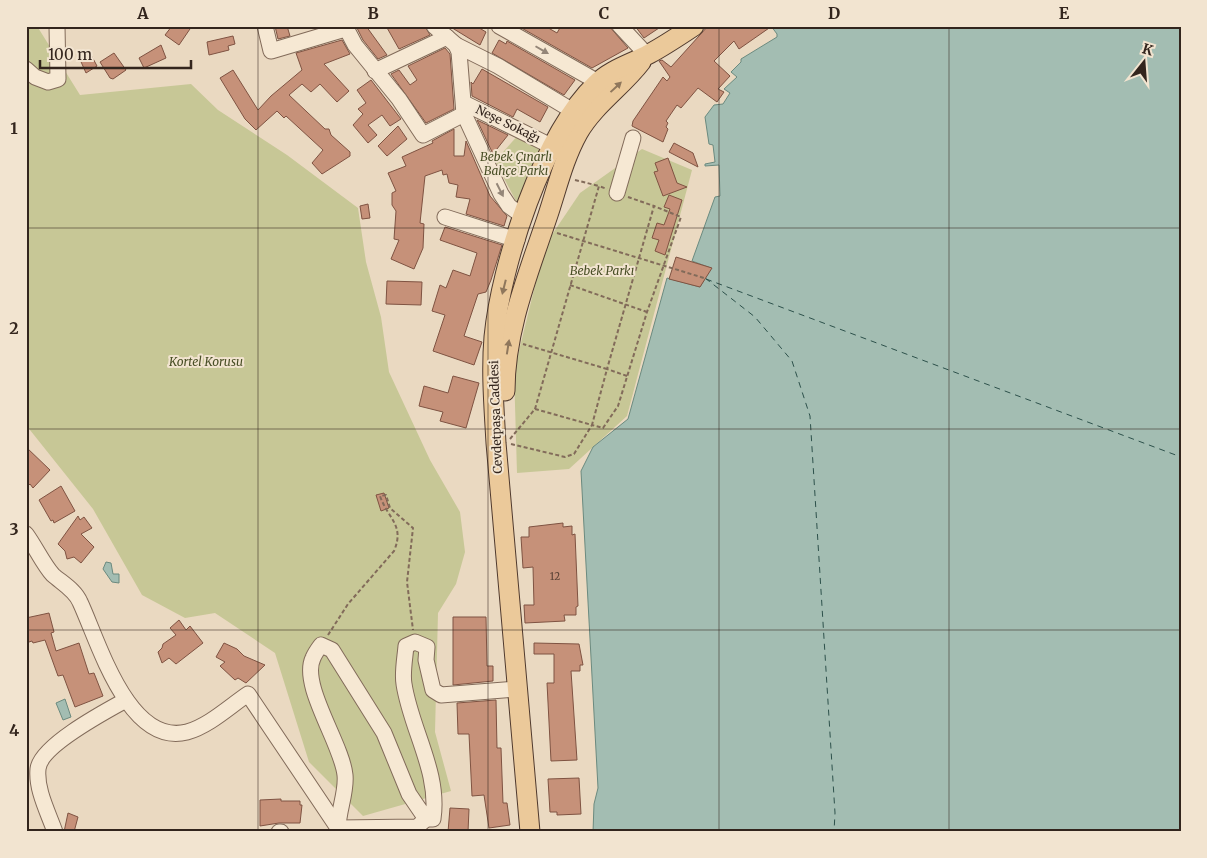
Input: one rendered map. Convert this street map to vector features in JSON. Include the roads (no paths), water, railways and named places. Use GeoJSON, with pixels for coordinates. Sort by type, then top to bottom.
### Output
{"type":"FeatureCollection","features":[{"type":"Feature","properties":{"kind":"main road","name":"Cevdetpaşa Caddesi"},"geometry":{"type":"LineString","coordinates":[[540,832],[506,443],[505,376],[509,340],[530,267],[580,116],[598,82],[624,65],[647,55],[694,26]]}},
{"type":"Feature","properties":{"kind":"main road","name":"Cevdetpaşa Caddesi"},"geometry":{"type":"LineString","coordinates":[[530,832],[500,511],[492,378],[496,320],[524,217],[550,150],[580,116],[602,101],[647,55]]}},
{"type":"Feature","properties":{"kind":"main road"},"geometry":{"type":"LineString","coordinates":[[550,150],[563,155],[564,168]]}},
{"type":"Feature","properties":{"kind":"main road"},"geometry":{"type":"LineString","coordinates":[[524,217],[544,227]]}},
{"type":"Feature","properties":{"kind":"main road"},"geometry":{"type":"LineString","coordinates":[[510,263],[518,268],[530,267]]}},
{"type":"Feature","properties":{"kind":"street"},"geometry":{"type":"LineString","coordinates":[[26,69],[35,77],[48,82],[58,79],[57,26]]}},
{"type":"Feature","properties":{"kind":"street"},"geometry":{"type":"LineString","coordinates":[[265,26],[271,51],[345,28],[375,71],[399,99],[423,135],[464,109]]}},
{"type":"Feature","properties":{"kind":"street"},"geometry":{"type":"LineString","coordinates":[[434,26],[452,41],[498,66],[580,116]]}},
{"type":"Feature","properties":{"kind":"street"},"geometry":{"type":"LineString","coordinates":[[499,26],[598,82]]}},
{"type":"Feature","properties":{"kind":"street"},"geometry":{"type":"LineString","coordinates":[[620,26],[647,55]]}},
{"type":"Feature","properties":{"kind":"street"},"geometry":{"type":"LineString","coordinates":[[375,71],[452,41]]}},
{"type":"Feature","properties":{"kind":"street"},"geometry":{"type":"LineString","coordinates":[[452,41],[464,109],[501,194],[509,206],[524,217]]}},
{"type":"Feature","properties":{"kind":"street","name":"Neşe Sokağı"},"geometry":{"type":"LineString","coordinates":[[464,109],[550,150]]}},
{"type":"Feature","properties":{"kind":"street"},"geometry":{"type":"LineString","coordinates":[[617,193],[633,138]]}},
{"type":"Feature","properties":{"kind":"street"},"geometry":{"type":"LineString","coordinates":[[444,218],[517,240]]}},
{"type":"Feature","properties":{"kind":"street"},"geometry":{"type":"LineString","coordinates":[[28,541],[52,574],[79,599],[107,667],[132,709],[159,729],[175,733],[197,728],[248,694],[338,830]]}},
{"type":"Feature","properties":{"kind":"street"},"geometry":{"type":"LineString","coordinates":[[338,830],[417,827],[426,819],[433,819],[435,805],[433,781],[408,706],[403,682],[411,644],[428,647],[426,660],[433,690],[441,695],[516,689]]}},
{"type":"Feature","properties":{"kind":"street"},"geometry":{"type":"LineString","coordinates":[[338,830],[346,777],[343,759],[320,708],[310,675],[312,659],[321,645],[332,650],[384,732],[414,804],[426,819]]}},
{"type":"Feature","properties":{"kind":"street"},"geometry":{"type":"LineString","coordinates":[[55,832],[38,784],[38,768],[41,758],[84,723],[126,700]]}},
{"type":"Feature","properties":{"kind":"park label","name":"Bebek Çınarlı Bahçe Parkı"},"geometry":{"type":"Point","coordinates":[516,164]}},
{"type":"Feature","properties":{"kind":"park label","name":"Bebek Parkı"},"geometry":{"type":"Point","coordinates":[602,271]}},
{"type":"Feature","properties":{"kind":"park label","name":"Kortel Korusu"},"geometry":{"type":"Point","coordinates":[206,362]}}]}
